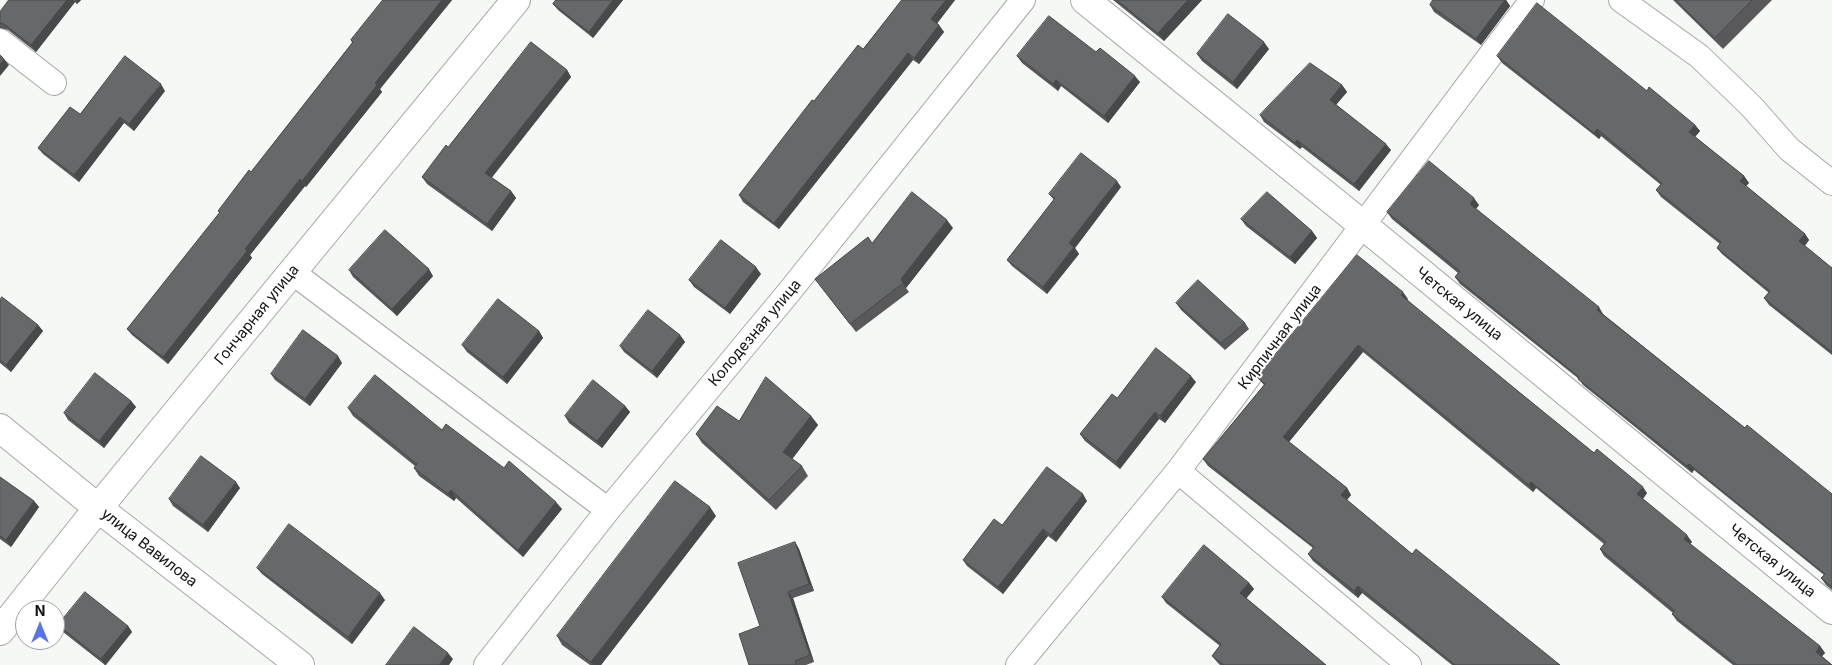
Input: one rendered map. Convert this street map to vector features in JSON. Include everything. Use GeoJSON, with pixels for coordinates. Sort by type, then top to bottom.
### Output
{"type":"FeatureCollection","features":[{"type":"Feature","properties":{"kind":"street","name":"Гончарная улица"},"geometry":{"type":"LineString","coordinates":[[0,631],[98,508],[516,0]]}},
{"type":"Feature","properties":{"kind":"street","name":"Колодезная улица"},"geometry":{"type":"LineString","coordinates":[[486,665],[608,510],[789,292],[1022,0]]}},
{"type":"Feature","properties":{"kind":"street","name":"Четская улица"},"geometry":{"type":"LineString","coordinates":[[1085,0],[1832,610]]}},
{"type":"Feature","properties":{"kind":"street","name":"Кирпичная улица"},"geometry":{"type":"LineString","coordinates":[[1018,665],[1178,471],[1532,0]]}},
{"type":"Feature","properties":{"kind":"street"},"geometry":{"type":"LineString","coordinates":[[1621,0],[1699,56],[1751,106],[1789,148],[1832,184]]}},
{"type":"Feature","properties":{"kind":"street"},"geometry":{"type":"LineString","coordinates":[[0,41],[54,83]]}},
{"type":"Feature","properties":{"kind":"street"},"geometry":{"type":"LineString","coordinates":[[292,272],[608,510]]}},
{"type":"Feature","properties":{"kind":"street","name":"улица Вавилова"},"geometry":{"type":"LineString","coordinates":[[0,428],[98,508],[300,665]]}},
{"type":"Feature","properties":{"kind":"street"},"geometry":{"type":"LineString","coordinates":[[1178,471],[1409,665]]}},
{"type":"Feature","properties":{"kind":"building"},"geometry":{"type":"Polygon","coordinates":[[[9,0],[67,0],[31,45],[0,23],[0,12],[9,0]]]}},
{"type":"Feature","properties":{"kind":"building"},"geometry":{"type":"Polygon","coordinates":[[[383,0],[442,0],[375,83],[377,85],[302,181],[300,179],[245,249],[247,251],[163,357],[127,329],[220,212],[218,211],[249,170],[251,172],[353,42],[351,40],[383,0]]]}},
{"type":"Feature","properties":{"kind":"building"},"geometry":{"type":"Polygon","coordinates":[[[556,0],[613,0],[589,32],[553,4],[556,0]]]}},
{"type":"Feature","properties":{"kind":"building"},"geometry":{"type":"Polygon","coordinates":[[[902,0],[946,0],[931,19],[939,25],[914,58],[908,53],[774,223],[739,195],[812,100],[814,101],[858,45],[863,49],[902,0]]]}},
{"type":"Feature","properties":{"kind":"building"},"geometry":{"type":"Polygon","coordinates":[[[1117,0],[1188,0],[1158,33],[1117,0]]]}},
{"type":"Feature","properties":{"kind":"building"},"geometry":{"type":"Polygon","coordinates":[[[1433,0],[1505,0],[1476,39],[1430,5],[1433,0]]]}},
{"type":"Feature","properties":{"kind":"building"},"geometry":{"type":"Polygon","coordinates":[[[1676,0],[1752,0],[1715,38],[1676,0]]]}},
{"type":"Feature","properties":{"kind":"building"},"geometry":{"type":"Polygon","coordinates":[[[1537,3],[1647,91],[1649,87],[1695,125],[1689,132],[1744,176],[1740,181],[1805,234],[1799,241],[1832,268],[1832,352],[1764,298],[1770,291],[1717,248],[1721,242],[1656,190],[1662,183],[1597,129],[1594,133],[1497,56],[1537,3]]]}},
{"type":"Feature","properties":{"kind":"building"},"geometry":{"type":"Polygon","coordinates":[[[1228,14],[1264,42],[1233,82],[1197,54],[1228,14]]]}},
{"type":"Feature","properties":{"kind":"building"},"geometry":{"type":"Polygon","coordinates":[[[1049,16],[1096,52],[1100,48],[1135,76],[1104,116],[1056,80],[1053,84],[1017,56],[1049,16]]]}},
{"type":"Feature","properties":{"kind":"building"},"geometry":{"type":"Polygon","coordinates":[[[531,42],[567,70],[485,173],[511,191],[487,224],[422,177],[531,42]]]}},
{"type":"Feature","properties":{"kind":"building"},"geometry":{"type":"Polygon","coordinates":[[[0,55],[4,59],[0,64],[0,55]]]}},
{"type":"Feature","properties":{"kind":"building"},"geometry":{"type":"Polygon","coordinates":[[[125,56],[161,84],[129,124],[120,117],[74,175],[38,148],[70,107],[80,114],[125,56]]]}},
{"type":"Feature","properties":{"kind":"building"},"geometry":{"type":"Polygon","coordinates":[[[1310,63],[1342,85],[1330,100],[1386,144],[1354,184],[1297,140],[1295,143],[1260,115],[1310,63]]]}},
{"type":"Feature","properties":{"kind":"building"},"geometry":{"type":"Polygon","coordinates":[[[1081,153],[1117,181],[1069,243],[1074,247],[1043,287],[1007,260],[1055,198],[1049,194],[1081,153]]]}},
{"type":"Feature","properties":{"kind":"building"},"geometry":{"type":"Polygon","coordinates":[[[1429,161],[1474,198],[1470,204],[1599,307],[1597,310],[1745,428],[1747,425],[1832,494],[1832,587],[1821,578],[1825,574],[1689,464],[1687,466],[1578,379],[1579,377],[1455,277],[1460,271],[1387,212],[1429,161]]]}},
{"type":"Feature","properties":{"kind":"building"},"geometry":{"type":"Polygon","coordinates":[[[912,192],[947,220],[901,279],[903,283],[850,324],[815,279],[868,237],[872,243],[912,192]]]}},
{"type":"Feature","properties":{"kind":"building"},"geometry":{"type":"Polygon","coordinates":[[[1267,192],[1312,231],[1290,257],[1241,219],[1267,192]]]}},
{"type":"Feature","properties":{"kind":"building"},"geometry":{"type":"Polygon","coordinates":[[[385,230],[429,269],[392,309],[349,270],[385,230]]]}},
{"type":"Feature","properties":{"kind":"building"},"geometry":{"type":"Polygon","coordinates":[[[721,240],[756,267],[725,308],[689,280],[721,240]]]}},
{"type":"Feature","properties":{"kind":"building"},"geometry":{"type":"Polygon","coordinates":[[[1357,255],[1403,292],[1401,295],[1594,453],[1597,449],[1643,487],[1637,494],[1687,535],[1684,539],[1820,646],[1816,652],[1832,665],[1737,665],[1672,614],[1675,611],[1600,549],[1606,542],[1531,482],[1529,485],[1358,345],[1283,437],[1347,488],[1341,495],[1412,554],[1416,549],[1560,665],[1455,665],[1358,586],[1354,591],[1308,554],[1314,547],[1203,459],[1265,384],[1257,377],[1357,255]]]}},
{"type":"Feature","properties":{"kind":"building"},"geometry":{"type":"Polygon","coordinates":[[[1198,280],[1245,323],[1221,343],[1176,303],[1198,280]]]}},
{"type":"Feature","properties":{"kind":"building"},"geometry":{"type":"Polygon","coordinates":[[[2,297],[38,325],[6,365],[0,360],[0,300],[2,297]]]}},
{"type":"Feature","properties":{"kind":"building"},"geometry":{"type":"Polygon","coordinates":[[[498,299],[539,331],[503,377],[462,345],[498,299]]]}},
{"type":"Feature","properties":{"kind":"building"},"geometry":{"type":"Polygon","coordinates":[[[648,310],[680,335],[652,371],[620,346],[648,310]]]}},
{"type":"Feature","properties":{"kind":"building"},"geometry":{"type":"Polygon","coordinates":[[[303,330],[338,356],[305,399],[271,374],[303,330]]]}},
{"type":"Feature","properties":{"kind":"building"},"geometry":{"type":"Polygon","coordinates":[[[1156,348],[1191,376],[1160,416],[1155,412],[1116,462],[1080,434],[1112,394],[1117,398],[1156,348]]]}},
{"type":"Feature","properties":{"kind":"building"},"geometry":{"type":"Polygon","coordinates":[[[95,373],[131,401],[99,441],[64,413],[95,373]]]}},
{"type":"Feature","properties":{"kind":"building"},"geometry":{"type":"Polygon","coordinates":[[[375,375],[442,430],[446,424],[504,468],[509,461],[556,502],[518,550],[451,490],[448,494],[414,468],[417,464],[348,408],[375,375]]]}},
{"type":"Feature","properties":{"kind":"building"},"geometry":{"type":"Polygon","coordinates":[[[766,377],[811,416],[783,452],[802,466],[769,500],[696,434],[717,406],[739,421],[766,377]]]}},
{"type":"Feature","properties":{"kind":"building"},"geometry":{"type":"Polygon","coordinates":[[[593,380],[625,406],[597,441],[565,416],[593,380]]]}},
{"type":"Feature","properties":{"kind":"building"},"geometry":{"type":"Polygon","coordinates":[[[201,456],[236,482],[203,525],[169,499],[201,456]]]}},
{"type":"Feature","properties":{"kind":"building"},"geometry":{"type":"Polygon","coordinates":[[[1047,467],[1083,494],[1051,535],[1043,529],[998,587],[963,560],[994,519],[1002,525],[1047,467]]]}},
{"type":"Feature","properties":{"kind":"building"},"geometry":{"type":"Polygon","coordinates":[[[0,477],[34,501],[6,540],[0,536],[0,477]]]}},
{"type":"Feature","properties":{"kind":"building"},"geometry":{"type":"Polygon","coordinates":[[[675,481],[710,507],[591,662],[557,636],[675,481]]]}},
{"type":"Feature","properties":{"kind":"building"},"geometry":{"type":"Polygon","coordinates":[[[289,524],[380,593],[348,637],[257,568],[289,524]]]}},
{"type":"Feature","properties":{"kind":"building"},"geometry":{"type":"Polygon","coordinates":[[[795,542],[809,584],[788,592],[810,655],[795,661],[796,665],[749,665],[739,634],[760,626],[738,563],[795,542]]]}},
{"type":"Feature","properties":{"kind":"building"},"geometry":{"type":"Polygon","coordinates":[[[1204,545],[1249,583],[1240,593],[1326,665],[1224,665],[1212,656],[1221,644],[1162,597],[1204,545]]]}},
{"type":"Feature","properties":{"kind":"building"},"geometry":{"type":"Polygon","coordinates":[[[85,592],[128,626],[101,659],[65,631],[65,616],[85,592]]]}},
{"type":"Feature","properties":{"kind":"building"},"geometry":{"type":"Polygon","coordinates":[[[414,627],[448,653],[439,665],[386,665],[414,627]]]}}]}
